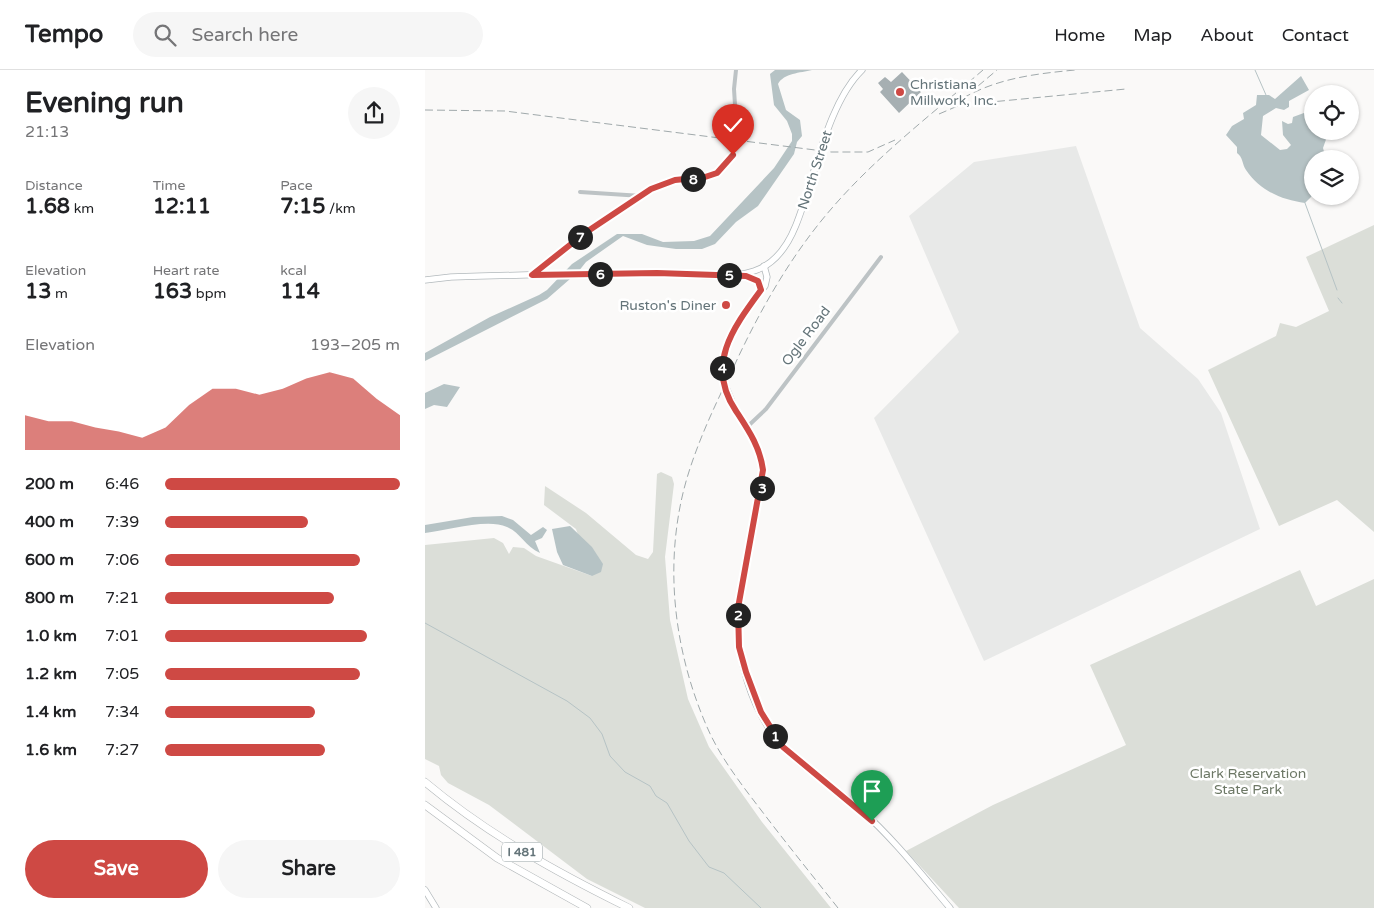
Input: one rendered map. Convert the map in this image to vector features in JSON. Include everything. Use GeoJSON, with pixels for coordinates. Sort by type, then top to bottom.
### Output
{"type":"FeatureCollection","features":[{"type":"Feature","properties":{"kind":"highway","name":"I 481"},"geometry":{"type":"LineString","coordinates":[[425,782],[465,814],[514,847],[629,908]]}},
{"type":"Feature","properties":{"kind":"highway","name":"I 481"},"geometry":{"type":"LineString","coordinates":[[425,805],[497,858],[587,908]]}},
{"type":"Feature","properties":{"kind":"street"},"geometry":{"type":"LineString","coordinates":[[532,275],[603,220],[642,196],[669,182],[712,175],[727,164],[733,155],[737,136],[734,89],[736,70]]}},
{"type":"Feature","properties":{"kind":"street","name":"North Street"},"geometry":{"type":"LineString","coordinates":[[764,266],[780,253],[792,236],[838,103],[851,82],[863,70]]}},
{"type":"Feature","properties":{"kind":"street"},"geometry":{"type":"LineString","coordinates":[[580,192],[642,196]]}},
{"type":"Feature","properties":{"kind":"street","name":"Ogle Road"},"geometry":{"type":"LineString","coordinates":[[747,427],[766,409],[881,257]]}},
{"type":"Feature","properties":{"kind":"street"},"geometry":{"type":"LineString","coordinates":[[734,275],[764,266],[767,277],[761,290],[732,331],[723,362],[725,387],[735,409],[758,448],[763,470],[738,608],[739,647],[746,672],[761,712],[783,747],[872,821],[950,908]]}},
{"type":"Feature","properties":{"kind":"street"},"geometry":{"type":"LineString","coordinates":[[425,280],[532,275],[657,273],[734,275],[753,278],[758,281],[761,290]]}},
{"type":"Feature","properties":{"kind":"street"},"geometry":{"type":"LineString","coordinates":[[425,890],[437,908]]}},
{"type":"Feature","properties":{"kind":"shaded area"},"geometry":{"type":"Polygon","coordinates":[[[775,70],[812,70],[788,76],[778,84],[786,110],[800,120],[802,136],[797,142],[794,154],[758,206],[736,222],[715,244],[702,249],[676,249],[647,245],[623,236],[586,262],[578,272],[547,299],[425,361],[425,353],[490,317],[547,290],[572,264],[617,234],[642,234],[663,242],[694,241],[710,236],[774,168],[792,141],[792,134],[787,121],[774,105],[770,74],[775,70]]]}},
{"type":"Feature","properties":{"kind":"shaded area"},"geometry":{"type":"Polygon","coordinates":[[[1301,76],[1306,85],[1304,85],[1304,93],[1289,101],[1289,107],[1284,110],[1276,108],[1263,116],[1261,135],[1280,150],[1287,149],[1291,145],[1283,135],[1282,121],[1288,124],[1292,123],[1293,117],[1304,113],[1304,140],[1326,140],[1324,150],[1304,150],[1304,203],[1280,197],[1258,184],[1246,170],[1237,153],[1237,147],[1226,135],[1232,126],[1244,119],[1243,113],[1256,105],[1257,95],[1269,95],[1275,99],[1301,76]]]}},
{"type":"Feature","properties":{"kind":"shaded area"},"geometry":{"type":"Polygon","coordinates":[[[1076,146],[1140,328],[1198,379],[1221,413],[1260,529],[984,661],[874,418],[959,332],[909,216],[974,162],[1076,146]]]}},
{"type":"Feature","properties":{"kind":"shaded area"},"geometry":{"type":"Polygon","coordinates":[[[444,384],[460,387],[447,407],[434,405],[425,409],[425,393],[444,384]]]}},
{"type":"Feature","properties":{"kind":"shaded area"},"geometry":{"type":"Polygon","coordinates":[[[502,516],[513,520],[531,535],[543,527],[547,530],[542,538],[535,541],[540,553],[530,547],[512,529],[498,525],[478,524],[425,533],[425,525],[473,517],[502,516]]]}},
{"type":"Feature","properties":{"kind":"shaded area"},"geometry":{"type":"Polygon","coordinates":[[[570,526],[592,547],[603,564],[601,572],[592,576],[563,565],[557,552],[552,529],[570,526]]]}},
{"type":"Feature","properties":{"kind":"green space"},"geometry":{"type":"Polygon","coordinates":[[[1374,225],[1374,532],[1337,500],[1279,526],[1208,370],[1276,336],[1280,323],[1296,327],[1329,311],[1306,257],[1374,225]]]}},
{"type":"Feature","properties":{"kind":"green space"},"geometry":{"type":"Polygon","coordinates":[[[661,472],[672,477],[674,484],[665,557],[670,620],[688,699],[709,747],[762,822],[831,908],[645,908],[587,879],[489,805],[448,783],[441,775],[439,766],[425,759],[425,545],[494,538],[503,543],[509,554],[513,547],[524,548],[536,556],[592,576],[576,529],[544,505],[545,486],[586,513],[636,555],[648,559],[653,552],[657,474],[661,472]]]}},
{"type":"Feature","properties":{"kind":"green space","name":"Clark Reservation State Park"},"geometry":{"type":"Polygon","coordinates":[[[1300,570],[1316,606],[1374,579],[1374,908],[959,908],[906,851],[993,805],[1126,745],[1090,665],[1300,570]]]}},
{"type":"Feature","properties":{"kind":"building","name":"Christiana Millwork, Inc."},"geometry":{"type":"Polygon","coordinates":[[[902,72],[921,92],[899,113],[880,92],[883,89],[878,83],[885,77],[891,82],[902,72]]]}},
{"type":"Feature","properties":{"kind":"waterway"},"geometry":{"type":"LineString","coordinates":[[1255,70],[1266,95]]}},
{"type":"Feature","properties":{"kind":"waterway"},"geometry":{"type":"LineString","coordinates":[[1306,205],[1337,290]]}},
{"type":"Feature","properties":{"kind":"waterway"},"geometry":{"type":"LineString","coordinates":[[1338,298],[1342,303]]}},
{"type":"Feature","properties":{"kind":"waterway"},"geometry":{"type":"LineString","coordinates":[[425,623],[567,701],[590,718],[602,734],[610,756],[625,772],[650,786],[656,796],[667,803],[689,841],[709,867],[724,873],[761,908]]}},
{"type":"Feature","properties":{"kind":"railway"},"geometry":{"type":"LineString","coordinates":[[838,908],[780,835],[725,760],[707,727],[695,697],[679,636],[675,604],[675,541],[680,509],[692,463],[722,392],[745,343],[778,282],[804,244],[832,208],[867,171],[983,70]]}},
{"type":"Feature","properties":{"kind":"railway"},"geometry":{"type":"LineString","coordinates":[[978,86],[997,70]]}},
{"type":"Feature","properties":{"kind":"railway"},"geometry":{"type":"LineString","coordinates":[[963,98],[1003,81],[1031,75],[1075,70]]}},
{"type":"Feature","properties":{"kind":"railway"},"geometry":{"type":"LineString","coordinates":[[939,114],[960,105],[1126,89]]}},
{"type":"Feature","properties":{"kind":"railway"},"geometry":{"type":"LineString","coordinates":[[425,110],[505,111],[831,152],[868,152],[895,140]]}},
{"type":"Feature","properties":{"kind":"place","name":"Christiana Millwork, Inc."},"geometry":{"type":"Point","coordinates":[900,92]}},
{"type":"Feature","properties":{"kind":"place","name":"Ruston's Diner"},"geometry":{"type":"Point","coordinates":[726,305]}},
{"type":"Feature","properties":{"kind":"route"},"geometry":{"type":"LineString","coordinates":[[733,155],[717,173],[705,177],[675,180],[651,189],[585,233],[532,275],[657,273],[734,275],[746,276],[758,281],[761,290],[732,331],[722,364],[725,387],[729,399],[753,437],[762,461],[763,470],[763,483],[738,608],[737,628],[739,647],[755,697],[773,734],[793,756],[861,810],[872,821]]}}]}
